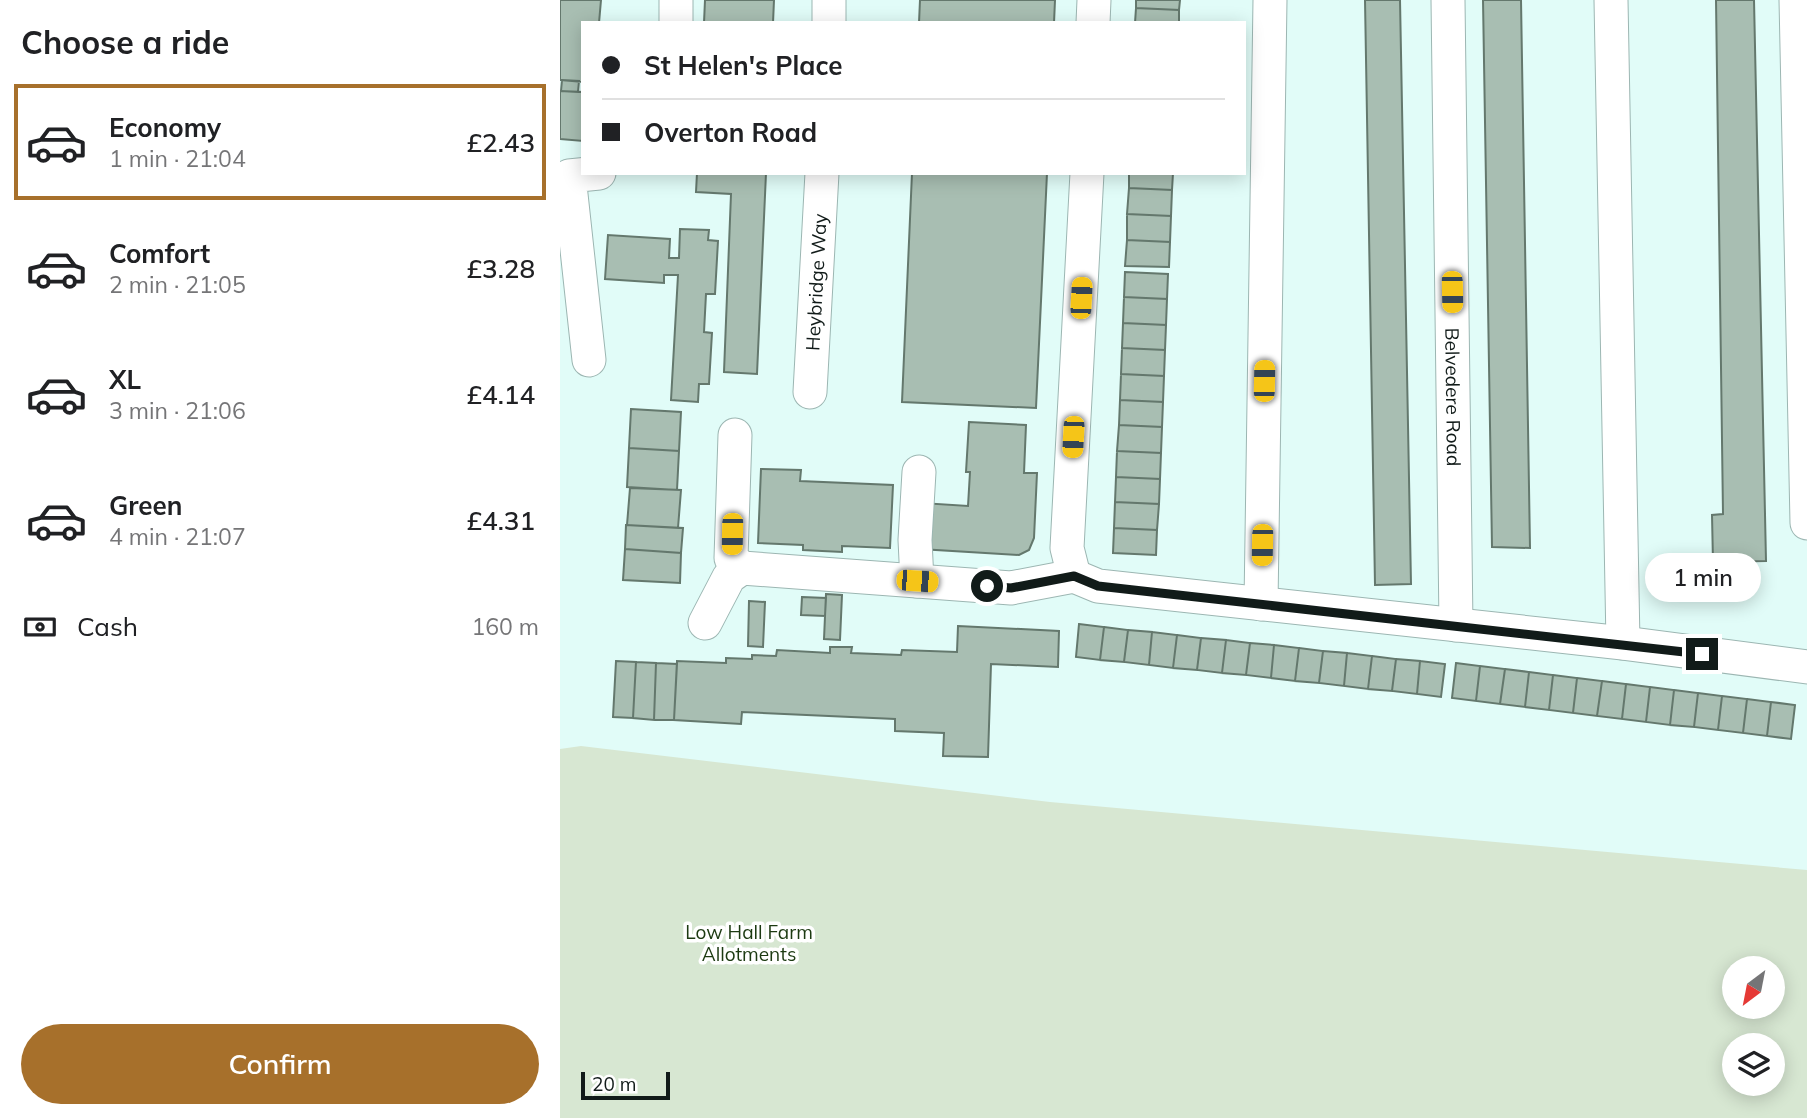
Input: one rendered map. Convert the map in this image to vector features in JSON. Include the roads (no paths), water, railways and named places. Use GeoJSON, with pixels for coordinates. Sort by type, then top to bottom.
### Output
{"type":"FeatureCollection","features":[{"type":"Feature","properties":{"kind":"street"},"geometry":{"type":"LineString","coordinates":[[676,0],[676,21]]}},
{"type":"Feature","properties":{"kind":"street"},"geometry":{"type":"LineString","coordinates":[[829,21],[830,0]]}},
{"type":"Feature","properties":{"kind":"street"},"geometry":{"type":"LineString","coordinates":[[1093,21],[1094,0]]}},
{"type":"Feature","properties":{"kind":"street"},"geometry":{"type":"LineString","coordinates":[[1261,604],[1270,0]]}},
{"type":"Feature","properties":{"kind":"street","name":"Belvedere Road"},"geometry":{"type":"LineString","coordinates":[[1448,0],[1456,625]]}},
{"type":"Feature","properties":{"kind":"street"},"geometry":{"type":"LineString","coordinates":[[1611,0],[1623,643]]}},
{"type":"Feature","properties":{"kind":"street"},"geometry":{"type":"LineString","coordinates":[[1796,0],[1807,523]]}},
{"type":"Feature","properties":{"kind":"street"},"geometry":{"type":"LineString","coordinates":[[584,175],[589,360]]}},
{"type":"Feature","properties":{"kind":"street","name":"Heybridge Way"},"geometry":{"type":"LineString","coordinates":[[810,392],[822,175]]}},
{"type":"Feature","properties":{"kind":"street"},"geometry":{"type":"LineString","coordinates":[[1074,576],[1067,548],[1087,175]]}},
{"type":"Feature","properties":{"kind":"street"},"geometry":{"type":"LineString","coordinates":[[734,435],[731,558],[742,568],[1011,588],[1074,576],[1098,586],[1623,643],[1807,667]]}},
{"type":"Feature","properties":{"kind":"street"},"geometry":{"type":"LineString","coordinates":[[917,581],[915,540],[919,472]]}},
{"type":"Feature","properties":{"kind":"street"},"geometry":{"type":"LineString","coordinates":[[705,623],[729,577],[742,568]]}},
{"type":"Feature","properties":{"kind":"park label","name":"Low Hall Farm Allotments"},"geometry":{"type":"Point","coordinates":[749,943]}}]}
